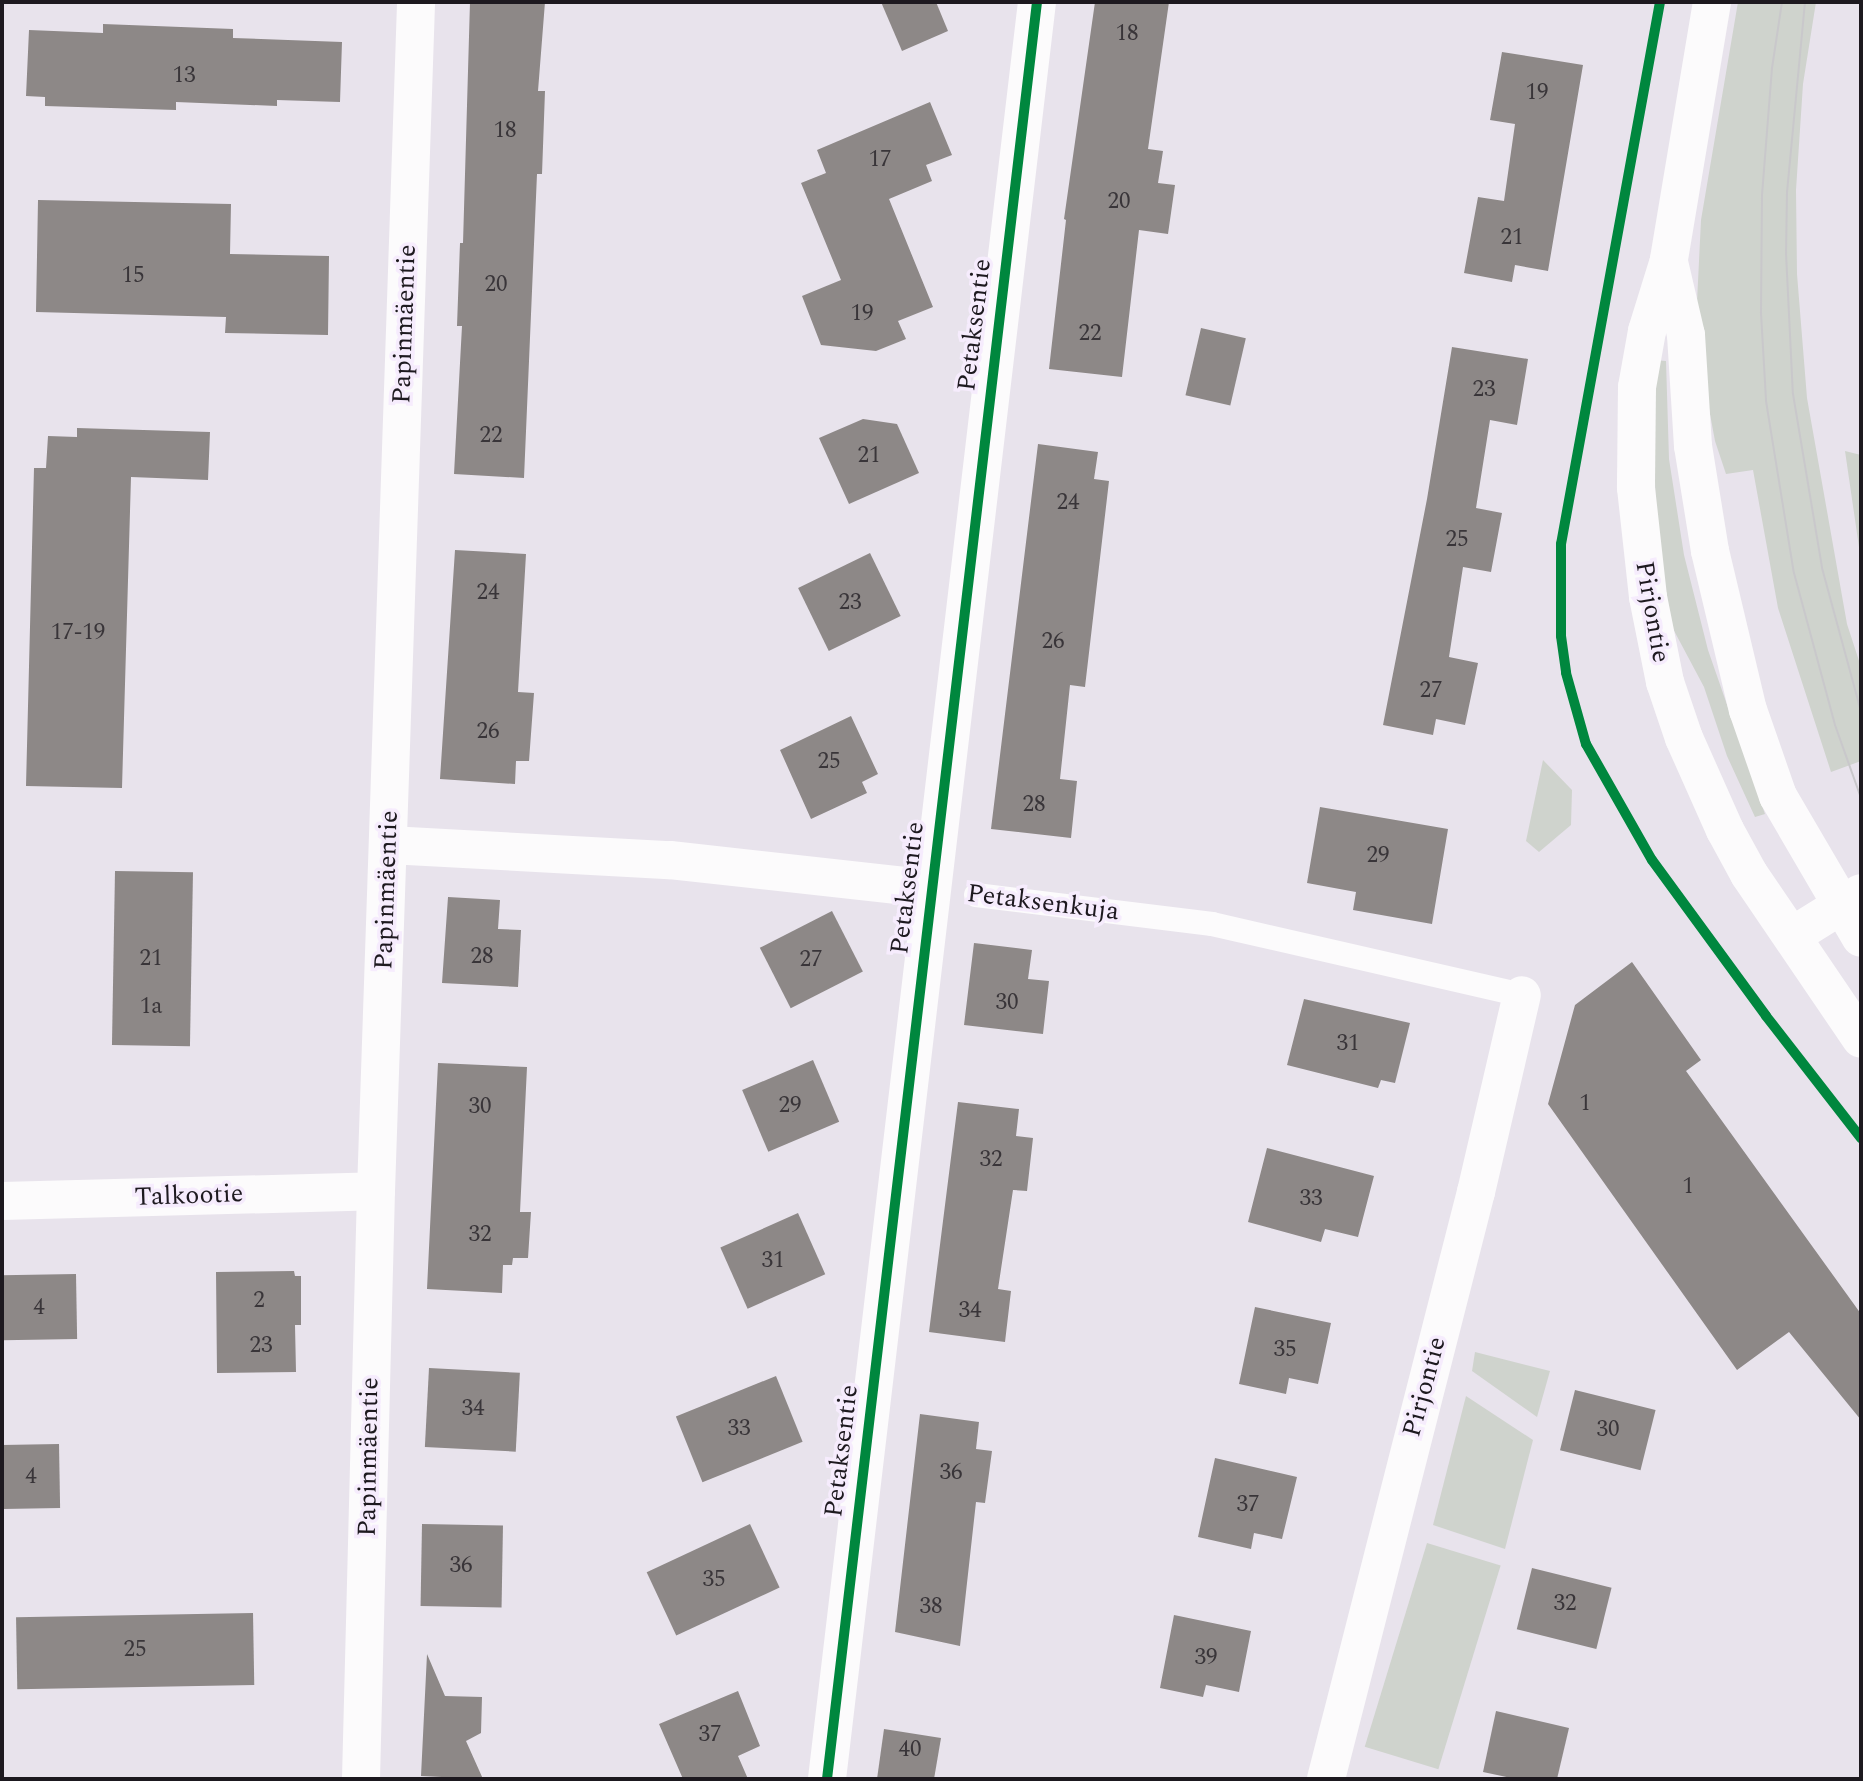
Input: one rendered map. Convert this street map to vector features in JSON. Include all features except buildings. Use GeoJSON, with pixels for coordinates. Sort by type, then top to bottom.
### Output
{"type":"FeatureCollection","features":[{"type":"Feature","properties":{"kind":"street","name":"Papinmäentie"},"geometry":{"type":"LineString","coordinates":[[361,1779],[376,1191],[416,2]]}},
{"type":"Feature","properties":{"kind":"street","name":"Petaksentie"},"geometry":{"type":"LineString","coordinates":[[827,1779],[1037,2]]}},
{"type":"Feature","properties":{"kind":"street","name":"Pirjontie"},"geometry":{"type":"LineString","coordinates":[[1712,2],[1669,260],[1647,331],[1637,387],[1635,443],[1641,541],[1657,652],[1684,738],[1708,795],[1749,874],[1861,1039]]}},
{"type":"Feature","properties":{"kind":"street","name":"Pirjontie"},"geometry":{"type":"LineString","coordinates":[[1669,260],[1686,335],[1693,446],[1710,551],[1748,710],[1778,796],[1852,899],[1861,937]]}},
{"type":"Feature","properties":{"kind":"street","name":"Petaksenkuja"},"geometry":{"type":"LineString","coordinates":[[389,845],[670,860],[931,889]]}},
{"type":"Feature","properties":{"kind":"street"},"geometry":{"type":"LineString","coordinates":[[1792,936],[1852,899]]}},
{"type":"Feature","properties":{"kind":"street","name":"Pirjontie"},"geometry":{"type":"LineString","coordinates":[[1326,1779],[1476,1192],[1522,995]]}},
{"type":"Feature","properties":{"kind":"street","name":"Talkootie"},"geometry":{"type":"LineString","coordinates":[[2,1201],[376,1191]]}},
{"type":"Feature","properties":{"kind":"lane","name":"Petaksenkuja"},"geometry":{"type":"LineString","coordinates":[[976,895],[1212,924],[1522,995]]}},
{"type":"Feature","properties":{"kind":"shaded area"},"geometry":{"type":"Polygon","coordinates":[[[1738,2],[1816,2],[1803,84],[1796,190],[1797,274],[1807,398],[1847,624],[1861,667],[1861,761],[1831,772],[1778,608],[1753,470],[1726,474],[1715,441],[1704,382],[1697,302],[1701,220],[1738,2]]]}},
{"type":"Feature","properties":{"kind":"shaded area"},"geometry":{"type":"Polygon","coordinates":[[[1653,360],[1666,361],[1669,459],[1684,555],[1708,650],[1765,814],[1755,817],[1727,756],[1704,687],[1671,625],[1656,538],[1653,360]]]}},
{"type":"Feature","properties":{"kind":"shaded area"},"geometry":{"type":"Polygon","coordinates":[[[1845,451],[1861,455],[1861,561],[1860,554],[1845,451]]]}},
{"type":"Feature","properties":{"kind":"shaded area"},"geometry":{"type":"Polygon","coordinates":[[[1543,760],[1572,790],[1571,825],[1539,852],[1526,841],[1543,760]]]}},
{"type":"Feature","properties":{"kind":"shaded area"},"geometry":{"type":"Polygon","coordinates":[[[1475,1352],[1550,1371],[1537,1417],[1472,1371],[1475,1352]]]}},
{"type":"Feature","properties":{"kind":"shaded area"},"geometry":{"type":"Polygon","coordinates":[[[1466,1396],[1533,1440],[1505,1549],[1433,1525],[1466,1396]]]}},
{"type":"Feature","properties":{"kind":"shaded area"},"geometry":{"type":"Polygon","coordinates":[[[1427,1543],[1501,1566],[1438,1769],[1365,1747],[1427,1543]]]}},
{"type":"Feature","properties":{"kind":"tram line"},"geometry":{"type":"LineString","coordinates":[[1782,2],[1772,68],[1762,196],[1761,313],[1766,401],[1794,573],[1835,725],[1861,798]]}},
{"type":"Feature","properties":{"kind":"tram line"},"geometry":{"type":"LineString","coordinates":[[1805,2],[1787,192],[1786,253],[1793,394],[1822,568],[1861,712]]}},
{"type":"Feature","properties":{"kind":"cycle path"},"geometry":{"type":"LineString","coordinates":[[827,1779],[1037,2]]}},
{"type":"Feature","properties":{"kind":"cycle path"},"geometry":{"type":"LineString","coordinates":[[1660,2],[1561,544],[1561,636],[1566,673],[1586,744],[1652,860],[1766,1016],[1861,1138]]}}]}
